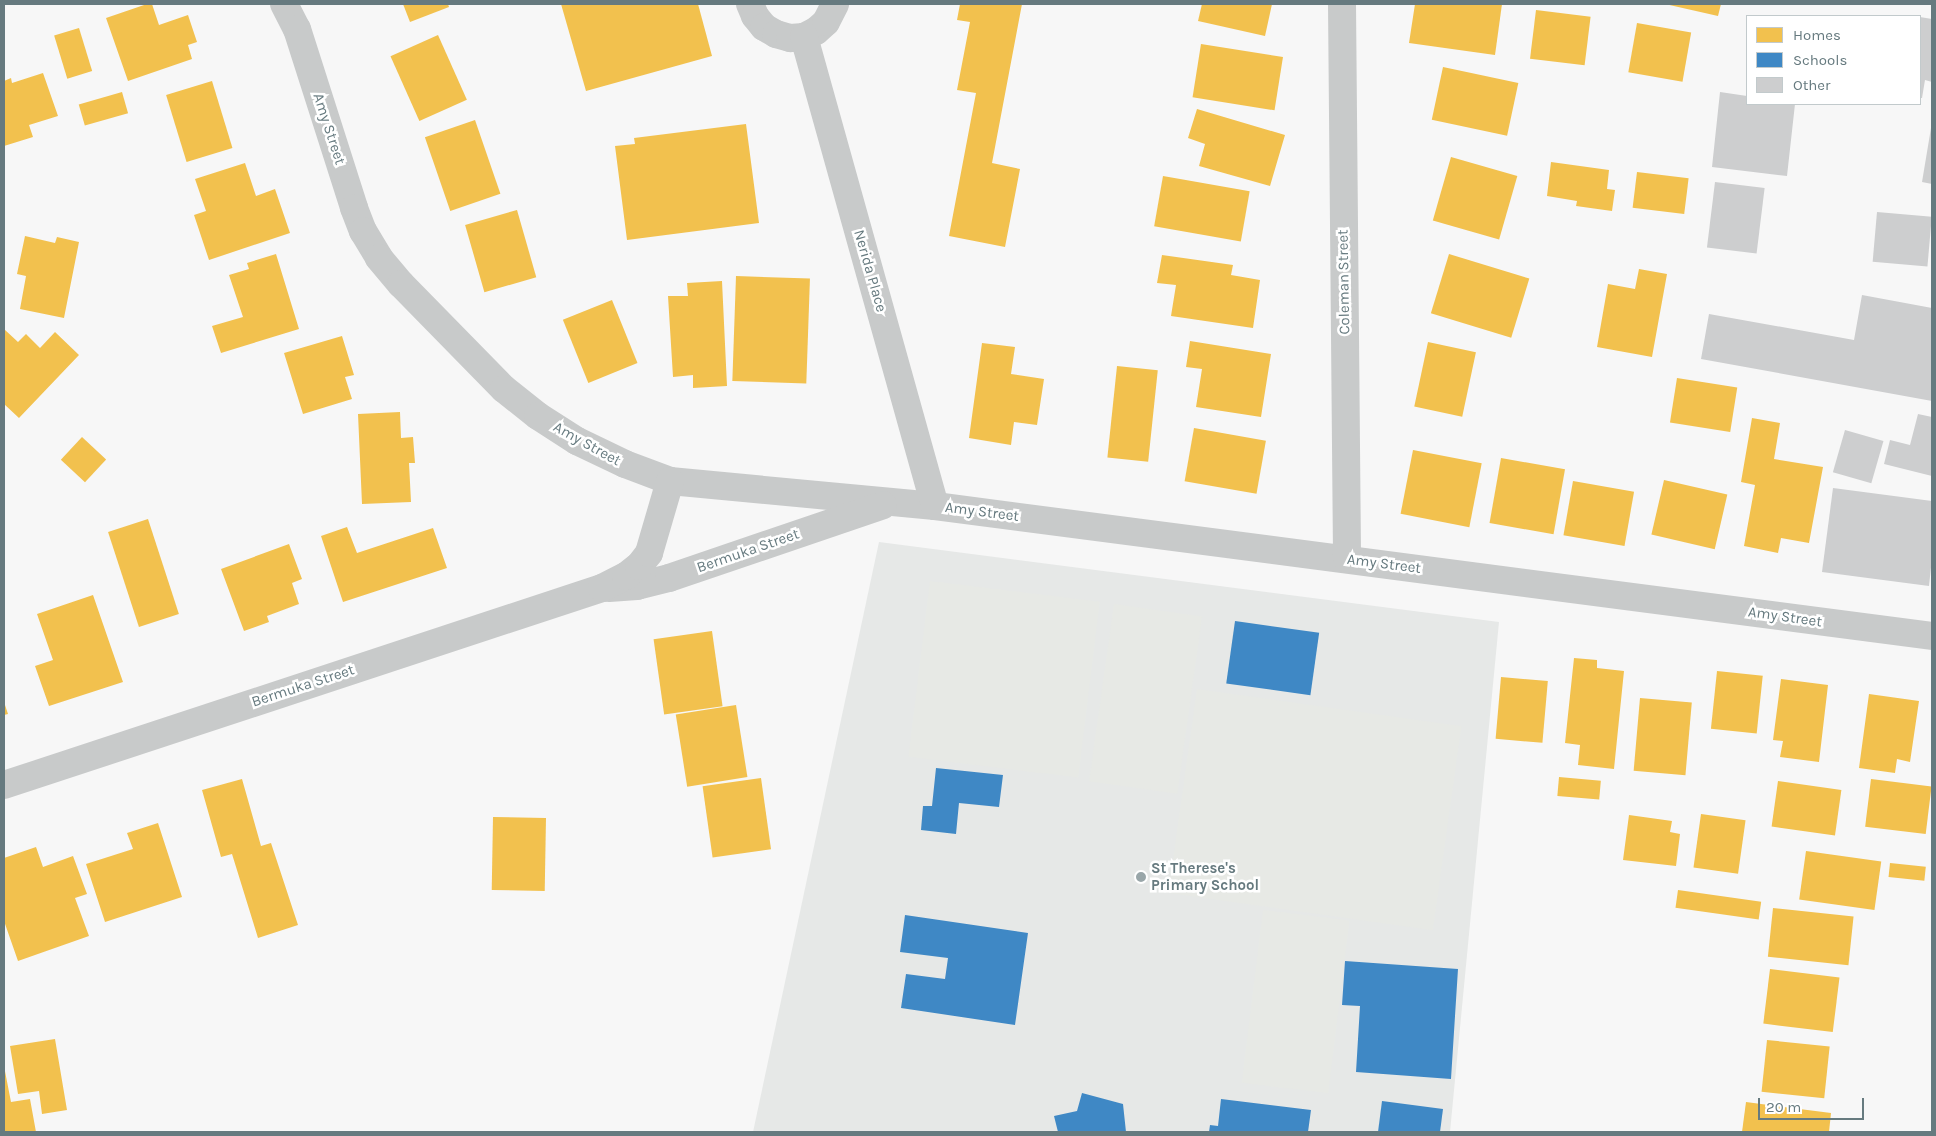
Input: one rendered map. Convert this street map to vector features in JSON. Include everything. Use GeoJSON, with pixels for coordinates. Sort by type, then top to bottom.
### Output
{"type":"FeatureCollection","features":[{"type":"Feature","properties":{"kind":"street","name":"Amy Street"},"geometry":{"type":"LineString","coordinates":[[284,4],[297,29],[354,208],[363,231],[379,258],[401,284],[504,389],[538,416],[577,441],[625,464],[670,481],[935,506],[1932,636]]}},
{"type":"Feature","properties":{"kind":"street"},"geometry":{"type":"LineString","coordinates":[[750,4],[755,16],[764,27],[776,34],[790,38],[804,37],[816,31],[826,22],[835,4]]}},
{"type":"Feature","properties":{"kind":"street","name":"Coleman Street"},"geometry":{"type":"LineString","coordinates":[[1342,4],[1347,559]]}},
{"type":"Feature","properties":{"kind":"street","name":"Nerida Place"},"geometry":{"type":"LineString","coordinates":[[804,37],[935,506]]}},
{"type":"Feature","properties":{"kind":"street","name":"Bermuka Street"},"geometry":{"type":"LineString","coordinates":[[4,784],[602,588],[626,576],[639,566],[649,553],[670,481]]}},
{"type":"Feature","properties":{"kind":"street","name":"Bermuka Street"},"geometry":{"type":"LineString","coordinates":[[602,588],[637,586],[670,578],[891,502]]}},
{"type":"Feature","properties":{"kind":"shaded area","name":"St Therese's Primary School"},"geometry":{"type":"Polygon","coordinates":[[[879,542],[1499,622],[1450,1132],[753,1132],[879,542]]]}},
{"type":"Feature","properties":{"kind":"shaded area"},"geometry":{"type":"Polygon","coordinates":[[[930,581],[1100,602],[1078,778],[908,757],[930,581]]]}},
{"type":"Feature","properties":{"kind":"shaded area"},"geometry":{"type":"Polygon","coordinates":[[[1114,604],[1202,616],[1177,794],[1089,781],[1114,604]]]}},
{"type":"Feature","properties":{"kind":"shaded area"},"geometry":{"type":"Polygon","coordinates":[[[1197,689],[1461,726],[1433,930],[1168,893],[1197,689]]]}},
{"type":"Feature","properties":{"kind":"shaded area"},"geometry":{"type":"Polygon","coordinates":[[[1263,910],[1349,921],[1328,1093],[1242,1083],[1263,910]]]}},
{"type":"Feature","properties":{"kind":"building: Homes"},"geometry":{"type":"Polygon","coordinates":[[[152,4],[159,25],[188,15],[197,42],[188,45],[192,59],[128,81],[106,18],[152,4]]]}},
{"type":"Feature","properties":{"kind":"building: Homes"},"geometry":{"type":"Polygon","coordinates":[[[403,4],[448,4],[449,7],[410,22],[403,4]]]}},
{"type":"Feature","properties":{"kind":"building: Homes"},"geometry":{"type":"Polygon","coordinates":[[[561,4],[698,4],[712,56],[586,91],[561,4]]]}},
{"type":"Feature","properties":{"kind":"building: Homes"},"geometry":{"type":"Polygon","coordinates":[[[960,4],[1022,4],[992,163],[1020,169],[1005,247],[949,236],[976,93],[957,90],[970,22],[957,20],[960,4]]]}},
{"type":"Feature","properties":{"kind":"building: Homes"},"geometry":{"type":"Polygon","coordinates":[[[1202,4],[1272,4],[1265,36],[1198,21],[1202,4]]]}},
{"type":"Feature","properties":{"kind":"building: Homes"},"geometry":{"type":"Polygon","coordinates":[[[1415,4],[1502,4],[1495,55],[1409,43],[1415,4]]]}},
{"type":"Feature","properties":{"kind":"building: Homes"},"geometry":{"type":"Polygon","coordinates":[[[1665,4],[1721,4],[1718,16],[1665,4]]]}},
{"type":"Feature","properties":{"kind":"building: Homes"},"geometry":{"type":"Polygon","coordinates":[[[1536,10],[1591,17],[1585,65],[1530,59],[1536,10]]]}},
{"type":"Feature","properties":{"kind":"building: Homes"},"geometry":{"type":"Polygon","coordinates":[[[1637,23],[1691,33],[1682,82],[1628,72],[1637,23]]]}},
{"type":"Feature","properties":{"kind":"building: Homes"},"geometry":{"type":"Polygon","coordinates":[[[79,28],[92,71],[67,79],[54,36],[79,28]]]}},
{"type":"Feature","properties":{"kind":"building: Homes"},"geometry":{"type":"Polygon","coordinates":[[[438,35],[467,100],[419,121],[390,56],[438,35]]]}},
{"type":"Feature","properties":{"kind":"building: Homes"},"geometry":{"type":"Polygon","coordinates":[[[1201,44],[1283,57],[1275,110],[1193,97],[1201,44]]]}},
{"type":"Feature","properties":{"kind":"building: Homes"},"geometry":{"type":"Polygon","coordinates":[[[1443,67],[1518,83],[1507,136],[1432,120],[1443,67]]]}},
{"type":"Feature","properties":{"kind":"building: Homes"},"geometry":{"type":"Polygon","coordinates":[[[43,73],[58,116],[29,125],[33,137],[4,146],[4,81],[11,78],[12,83],[43,73]]]}},
{"type":"Feature","properties":{"kind":"building: Homes"},"geometry":{"type":"Polygon","coordinates":[[[212,81],[232,148],[187,162],[166,95],[212,81]]]}},
{"type":"Feature","properties":{"kind":"building: Homes"},"geometry":{"type":"Polygon","coordinates":[[[122,92],[128,113],[85,126],[79,104],[122,92]]]}},
{"type":"Feature","properties":{"kind":"building: Homes"},"geometry":{"type":"Polygon","coordinates":[[[1197,109],[1285,135],[1270,186],[1199,166],[1205,144],[1188,138],[1197,109]]]}},
{"type":"Feature","properties":{"kind":"building: Homes"},"geometry":{"type":"Polygon","coordinates":[[[475,120],[500,194],[450,211],[425,137],[475,120]]]}},
{"type":"Feature","properties":{"kind":"building: Homes"},"geometry":{"type":"Polygon","coordinates":[[[746,124],[759,223],[627,240],[615,146],[635,144],[634,138],[746,124]]]}},
{"type":"Feature","properties":{"kind":"building: Homes"},"geometry":{"type":"Polygon","coordinates":[[[1451,157],[1517,176],[1499,239],[1433,220],[1451,157]]]}},
{"type":"Feature","properties":{"kind":"building: Homes"},"geometry":{"type":"Polygon","coordinates":[[[1551,162],[1609,170],[1607,189],[1615,190],[1612,211],[1576,206],[1577,201],[1547,196],[1551,162]]]}},
{"type":"Feature","properties":{"kind":"building: Homes"},"geometry":{"type":"Polygon","coordinates":[[[245,163],[256,196],[275,189],[290,233],[209,260],[194,215],[206,211],[195,179],[245,163]]]}},
{"type":"Feature","properties":{"kind":"building: Homes"},"geometry":{"type":"Polygon","coordinates":[[[1637,172],[1689,178],[1684,214],[1633,208],[1637,172]]]}},
{"type":"Feature","properties":{"kind":"building: Homes"},"geometry":{"type":"Polygon","coordinates":[[[1163,176],[1250,191],[1241,242],[1154,226],[1163,176]]]}},
{"type":"Feature","properties":{"kind":"building: Homes"},"geometry":{"type":"Polygon","coordinates":[[[517,210],[536,277],[484,292],[465,225],[517,210]]]}},
{"type":"Feature","properties":{"kind":"building: Homes"},"geometry":{"type":"Polygon","coordinates":[[[25,236],[55,243],[57,237],[79,242],[64,318],[20,309],[26,276],[17,274],[25,236]]]}},
{"type":"Feature","properties":{"kind":"building: Homes"},"geometry":{"type":"Polygon","coordinates":[[[276,254],[299,329],[221,353],[212,326],[243,317],[229,275],[249,269],[247,263],[276,254]]]}},
{"type":"Feature","properties":{"kind":"building: Homes"},"geometry":{"type":"Polygon","coordinates":[[[1449,254],[1529,279],[1511,338],[1431,313],[1449,254]]]}},
{"type":"Feature","properties":{"kind":"building: Homes"},"geometry":{"type":"Polygon","coordinates":[[[1162,255],[1233,265],[1231,275],[1260,280],[1253,328],[1171,316],[1176,285],[1157,283],[1162,255]]]}},
{"type":"Feature","properties":{"kind":"building: Homes"},"geometry":{"type":"Polygon","coordinates":[[[1639,269],[1667,274],[1652,357],[1597,347],[1608,284],[1635,289],[1639,269]]]}},
{"type":"Feature","properties":{"kind":"building: Homes"},"geometry":{"type":"Polygon","coordinates":[[[736,276],[810,279],[806,384],[732,381],[736,276]]]}},
{"type":"Feature","properties":{"kind":"building: Homes"},"geometry":{"type":"Polygon","coordinates":[[[722,281],[727,386],[693,388],[693,375],[673,377],[668,296],[688,296],[687,283],[722,281]]]}},
{"type":"Feature","properties":{"kind":"building: Homes"},"geometry":{"type":"Polygon","coordinates":[[[612,300],[637,363],[588,383],[563,320],[612,300]]]}},
{"type":"Feature","properties":{"kind":"building: Homes"},"geometry":{"type":"Polygon","coordinates":[[[4,329],[18,342],[26,334],[40,348],[55,332],[79,355],[19,418],[4,404],[4,329]]]}},
{"type":"Feature","properties":{"kind":"building: Homes"},"geometry":{"type":"Polygon","coordinates":[[[342,336],[354,375],[345,377],[352,399],[303,414],[284,353],[342,336]]]}},
{"type":"Feature","properties":{"kind":"building: Homes"},"geometry":{"type":"Polygon","coordinates":[[[1190,341],[1271,354],[1261,417],[1196,407],[1202,369],[1186,367],[1190,341]]]}},
{"type":"Feature","properties":{"kind":"building: Homes"},"geometry":{"type":"Polygon","coordinates":[[[1428,342],[1476,352],[1462,417],[1414,407],[1428,342]]]}},
{"type":"Feature","properties":{"kind":"building: Homes"},"geometry":{"type":"Polygon","coordinates":[[[982,343],[1015,347],[1011,374],[1044,379],[1037,425],[1014,422],[1011,445],[969,438],[982,343]]]}},
{"type":"Feature","properties":{"kind":"building: Homes"},"geometry":{"type":"Polygon","coordinates":[[[1117,366],[1158,370],[1148,462],[1107,457],[1117,366]]]}},
{"type":"Feature","properties":{"kind":"building: Homes"},"geometry":{"type":"Polygon","coordinates":[[[1677,378],[1737,388],[1730,432],[1670,422],[1677,378]]]}},
{"type":"Feature","properties":{"kind":"building: Homes"},"geometry":{"type":"Polygon","coordinates":[[[400,412],[401,438],[413,437],[415,463],[409,463],[411,502],[362,504],[358,414],[400,412]]]}},
{"type":"Feature","properties":{"kind":"building: Homes"},"geometry":{"type":"Polygon","coordinates":[[[1752,418],[1780,423],[1774,459],[1823,467],[1809,543],[1781,538],[1778,553],[1744,546],[1755,485],[1741,482],[1752,418]]]}},
{"type":"Feature","properties":{"kind":"building: Homes"},"geometry":{"type":"Polygon","coordinates":[[[1194,428],[1266,441],[1257,494],[1185,481],[1194,428]]]}},
{"type":"Feature","properties":{"kind":"building: Homes"},"geometry":{"type":"Polygon","coordinates":[[[82,437],[106,460],[85,482],[61,460],[82,437]]]}},
{"type":"Feature","properties":{"kind":"building: Homes"},"geometry":{"type":"Polygon","coordinates":[[[1413,450],[1482,463],[1469,527],[1401,514],[1413,450]]]}},
{"type":"Feature","properties":{"kind":"building: Homes"},"geometry":{"type":"Polygon","coordinates":[[[1501,458],[1565,469],[1554,534],[1490,523],[1501,458]]]}},
{"type":"Feature","properties":{"kind":"building: Homes"},"geometry":{"type":"Polygon","coordinates":[[[1664,480],[1727,495],[1715,549],[1651,535],[1664,480]]]}},
{"type":"Feature","properties":{"kind":"building: Homes"},"geometry":{"type":"Polygon","coordinates":[[[1573,481],[1634,492],[1625,546],[1563,535],[1573,481]]]}},
{"type":"Feature","properties":{"kind":"building: Homes"},"geometry":{"type":"Polygon","coordinates":[[[148,519],[179,614],[139,627],[108,532],[148,519]]]}},
{"type":"Feature","properties":{"kind":"building: Homes"},"geometry":{"type":"Polygon","coordinates":[[[347,527],[357,553],[433,528],[447,568],[343,602],[321,536],[347,527]]]}},
{"type":"Feature","properties":{"kind":"building: Homes"},"geometry":{"type":"Polygon","coordinates":[[[289,544],[302,579],[292,583],[299,604],[267,616],[269,622],[244,631],[221,569],[289,544]]]}},
{"type":"Feature","properties":{"kind":"building: Homes"},"geometry":{"type":"Polygon","coordinates":[[[93,595],[123,682],[49,706],[35,666],[53,660],[37,614],[93,595]]]}},
{"type":"Feature","properties":{"kind":"building: Homes"},"geometry":{"type":"Polygon","coordinates":[[[712,631],[723,706],[664,714],[654,639],[712,631]]]}},
{"type":"Feature","properties":{"kind":"building: Homes"},"geometry":{"type":"Polygon","coordinates":[[[1574,658],[1597,660],[1597,668],[1624,671],[1614,769],[1578,765],[1580,745],[1565,743],[1574,658]]]}},
{"type":"Feature","properties":{"kind":"building: Homes"},"geometry":{"type":"Polygon","coordinates":[[[1717,671],[1763,676],[1757,733],[1711,729],[1717,671]]]}},
{"type":"Feature","properties":{"kind":"building: Homes"},"geometry":{"type":"Polygon","coordinates":[[[1501,677],[1548,681],[1542,743],[1496,739],[1501,677]]]}},
{"type":"Feature","properties":{"kind":"building: Homes"},"geometry":{"type":"Polygon","coordinates":[[[1781,679],[1828,685],[1819,762],[1780,757],[1783,741],[1773,740],[1781,679]]]}},
{"type":"Feature","properties":{"kind":"building: Homes"},"geometry":{"type":"Polygon","coordinates":[[[1869,694],[1919,701],[1910,762],[1897,759],[1895,773],[1859,768],[1869,694]]]}},
{"type":"Feature","properties":{"kind":"building: Homes"},"geometry":{"type":"Polygon","coordinates":[[[1640,698],[1692,703],[1685,775],[1634,771],[1640,698]]]}},
{"type":"Feature","properties":{"kind":"building: Homes"},"geometry":{"type":"Polygon","coordinates":[[[4,702],[8,714],[4,715],[4,702]]]}},
{"type":"Feature","properties":{"kind":"building: Homes"},"geometry":{"type":"Polygon","coordinates":[[[736,705],[747,777],[687,787],[676,715],[736,705]]]}},
{"type":"Feature","properties":{"kind":"building: Homes"},"geometry":{"type":"Polygon","coordinates":[[[1559,777],[1601,781],[1599,800],[1557,796],[1559,777]]]}},
{"type":"Feature","properties":{"kind":"building: Homes"},"geometry":{"type":"Polygon","coordinates":[[[761,778],[771,849],[713,858],[703,786],[761,778]]]}},
{"type":"Feature","properties":{"kind":"building: Homes"},"geometry":{"type":"Polygon","coordinates":[[[242,779],[261,846],[271,843],[298,925],[258,938],[232,854],[221,857],[202,790],[242,779]]]}},
{"type":"Feature","properties":{"kind":"building: Homes"},"geometry":{"type":"Polygon","coordinates":[[[1871,779],[1932,786],[1926,834],[1865,827],[1871,779]]]}},
{"type":"Feature","properties":{"kind":"building: Homes"},"geometry":{"type":"Polygon","coordinates":[[[1778,781],[1841,790],[1835,835],[1772,827],[1778,781]]]}},
{"type":"Feature","properties":{"kind":"building: Homes"},"geometry":{"type":"Polygon","coordinates":[[[1701,814],[1746,820],[1738,874],[1693,867],[1701,814]]]}},
{"type":"Feature","properties":{"kind":"building: Homes"},"geometry":{"type":"Polygon","coordinates":[[[1629,815],[1672,821],[1670,832],[1680,834],[1676,866],[1623,860],[1629,815]]]}},
{"type":"Feature","properties":{"kind":"building: Homes"},"geometry":{"type":"Polygon","coordinates":[[[493,817],[546,818],[545,891],[492,890],[493,817]]]}},
{"type":"Feature","properties":{"kind":"building: Homes"},"geometry":{"type":"Polygon","coordinates":[[[158,823],[182,897],[105,922],[86,864],[133,849],[127,833],[158,823]]]}},
{"type":"Feature","properties":{"kind":"building: Homes"},"geometry":{"type":"Polygon","coordinates":[[[36,847],[43,867],[73,856],[87,894],[75,898],[89,936],[18,961],[4,921],[4,858],[36,847]]]}},
{"type":"Feature","properties":{"kind":"building: Homes"},"geometry":{"type":"Polygon","coordinates":[[[1806,851],[1881,862],[1874,910],[1799,900],[1806,851]]]}},
{"type":"Feature","properties":{"kind":"building: Homes"},"geometry":{"type":"Polygon","coordinates":[[[1890,863],[1926,867],[1924,881],[1889,877],[1890,863]]]}},
{"type":"Feature","properties":{"kind":"building: Homes"},"geometry":{"type":"Polygon","coordinates":[[[1678,890],[1761,902],[1759,920],[1675,908],[1678,890]]]}},
{"type":"Feature","properties":{"kind":"building: Homes"},"geometry":{"type":"Polygon","coordinates":[[[1773,908],[1854,916],[1848,965],[1768,957],[1773,908]]]}},
{"type":"Feature","properties":{"kind":"building: Homes"},"geometry":{"type":"Polygon","coordinates":[[[1770,969],[1839,978],[1833,1032],[1763,1024],[1770,969]]]}},
{"type":"Feature","properties":{"kind":"building: Homes"},"geometry":{"type":"Polygon","coordinates":[[[55,1039],[67,1110],[42,1114],[39,1091],[18,1094],[10,1046],[55,1039]]]}},
{"type":"Feature","properties":{"kind":"building: Homes"},"geometry":{"type":"Polygon","coordinates":[[[1767,1040],[1830,1047],[1824,1098],[1762,1092],[1767,1040]]]}},
{"type":"Feature","properties":{"kind":"building: Homes"},"geometry":{"type":"Polygon","coordinates":[[[4,1066],[11,1102],[30,1099],[36,1132],[4,1132],[4,1066]]]}},
{"type":"Feature","properties":{"kind":"building: Homes"},"geometry":{"type":"Polygon","coordinates":[[[1746,1102],[1831,1113],[1829,1132],[1742,1132],[1746,1102]]]}},
{"type":"Feature","properties":{"kind":"building: Schools"},"geometry":{"type":"Polygon","coordinates":[[[1235,621],[1319,633],[1310,695],[1226,683],[1235,621]]]}},
{"type":"Feature","properties":{"kind":"building: Schools"},"geometry":{"type":"Polygon","coordinates":[[[936,768],[1003,775],[999,807],[959,803],[956,834],[921,830],[923,806],[932,806],[936,768]]]}},
{"type":"Feature","properties":{"kind":"building: Schools"},"geometry":{"type":"Polygon","coordinates":[[[905,915],[1028,933],[1015,1025],[901,1008],[906,974],[945,979],[948,958],[900,952],[905,915]]]}},
{"type":"Feature","properties":{"kind":"building: Schools"},"geometry":{"type":"Polygon","coordinates":[[[1345,961],[1458,969],[1451,1079],[1356,1072],[1360,1006],[1342,1005],[1345,961]]]}},
{"type":"Feature","properties":{"kind":"building: Schools"},"geometry":{"type":"Polygon","coordinates":[[[1082,1093],[1123,1104],[1126,1132],[1058,1132],[1054,1116],[1077,1111],[1082,1093]]]}},
{"type":"Feature","properties":{"kind":"building: Schools"},"geometry":{"type":"Polygon","coordinates":[[[1221,1099],[1311,1110],[1308,1132],[1209,1132],[1210,1125],[1218,1126],[1221,1099]]]}},
{"type":"Feature","properties":{"kind":"building: Schools"},"geometry":{"type":"Polygon","coordinates":[[[1382,1101],[1443,1109],[1440,1132],[1378,1132],[1382,1101]]]}},
{"type":"Feature","properties":{"kind":"building: Other"},"geometry":{"type":"Polygon","coordinates":[[[1921,17],[1932,19],[1932,82],[1925,80],[1922,98],[1921,17]]]}},
{"type":"Feature","properties":{"kind":"building: Other"},"geometry":{"type":"Polygon","coordinates":[[[1720,92],[1746,96],[1746,105],[1795,105],[1787,176],[1712,167],[1720,92]]]}},
{"type":"Feature","properties":{"kind":"building: Other"},"geometry":{"type":"Polygon","coordinates":[[[1932,128],[1932,184],[1922,182],[1932,128]]]}},
{"type":"Feature","properties":{"kind":"building: Other"},"geometry":{"type":"Polygon","coordinates":[[[1715,182],[1765,188],[1757,254],[1707,248],[1715,182]]]}},
{"type":"Feature","properties":{"kind":"building: Other"},"geometry":{"type":"Polygon","coordinates":[[[1877,212],[1932,217],[1927,267],[1873,262],[1877,212]]]}},
{"type":"Feature","properties":{"kind":"building: Other"},"geometry":{"type":"Polygon","coordinates":[[[1862,295],[1932,308],[1932,401],[1701,359],[1709,314],[1854,340],[1862,295]]]}},
{"type":"Feature","properties":{"kind":"building: Other"},"geometry":{"type":"Polygon","coordinates":[[[1918,414],[1932,417],[1932,476],[1884,464],[1890,440],[1910,445],[1918,414]]]}},
{"type":"Feature","properties":{"kind":"building: Other"},"geometry":{"type":"Polygon","coordinates":[[[1845,430],[1883,441],[1871,483],[1833,472],[1845,430]]]}},
{"type":"Feature","properties":{"kind":"building: Other"},"geometry":{"type":"Polygon","coordinates":[[[1833,488],[1932,501],[1932,558],[1929,586],[1822,572],[1833,488]]]}},
{"type":"Feature","properties":{"kind":"place","name":"St Therese's Primary School"},"geometry":{"type":"Point","coordinates":[1141,877]}}]}
